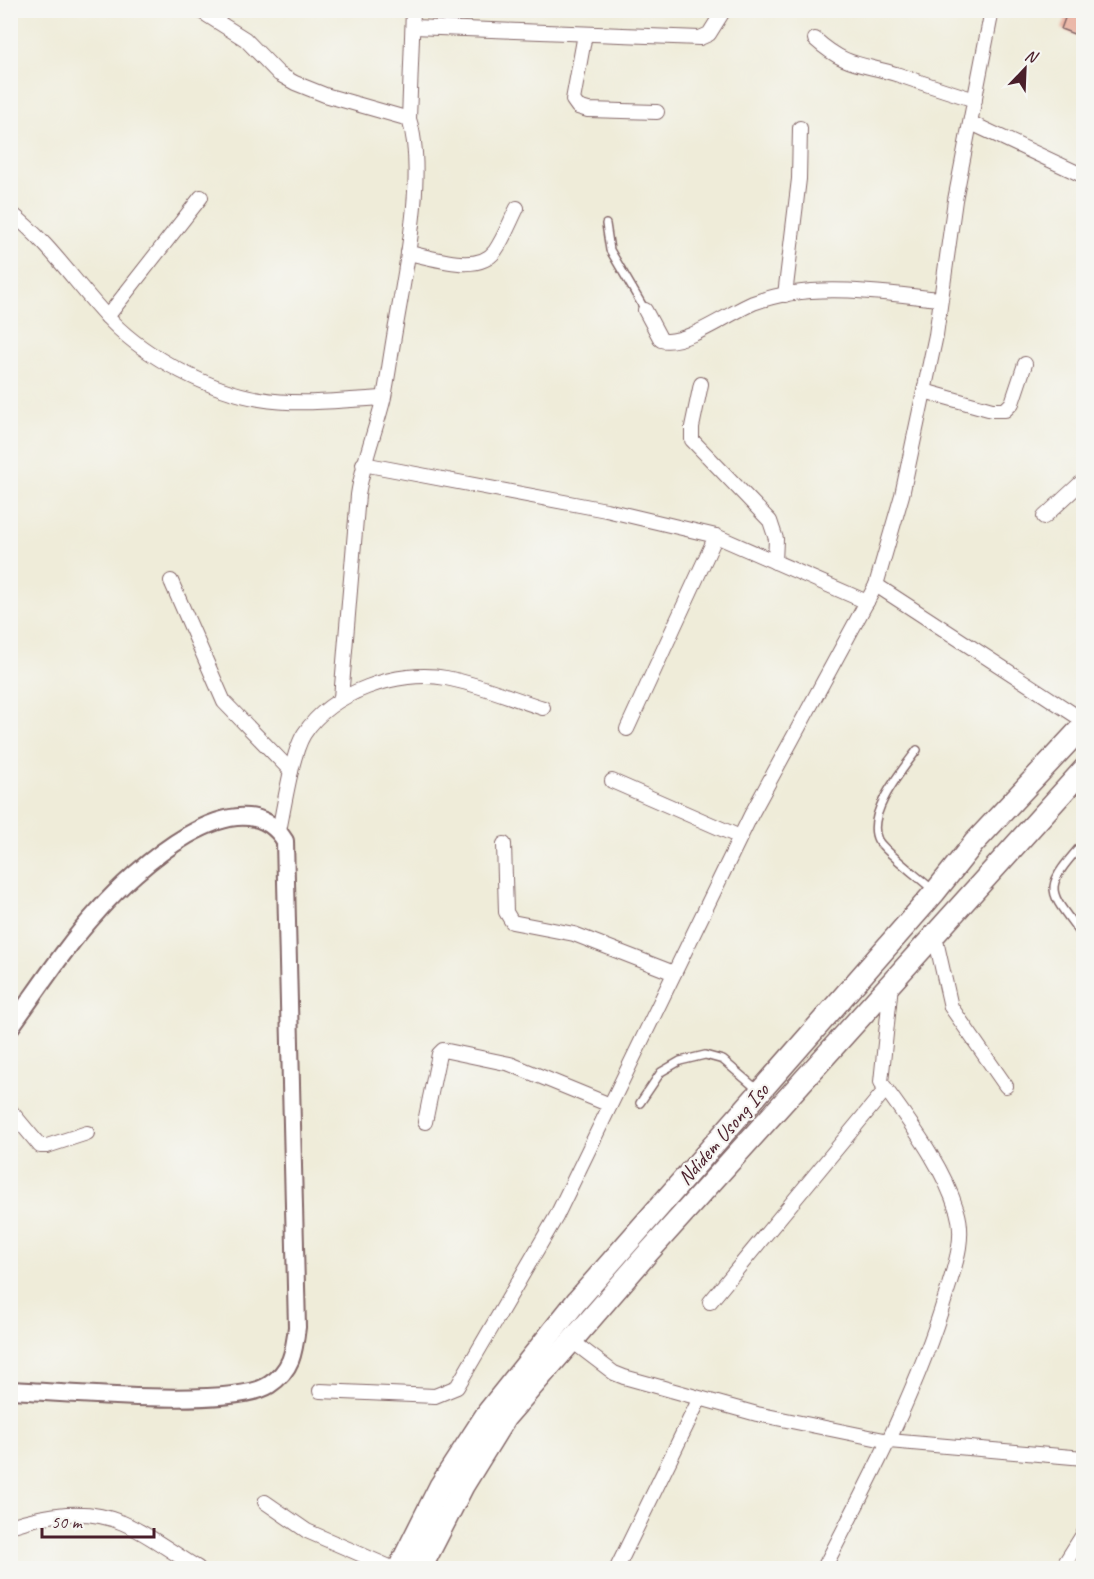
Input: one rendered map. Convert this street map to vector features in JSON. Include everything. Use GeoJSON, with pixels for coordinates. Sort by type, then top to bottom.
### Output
{"type":"FeatureCollection","features":[{"type":"Feature","properties":{"kind":"highway","name":"Ndidem Usong Iso"},"geometry":{"type":"LineString","coordinates":[[399,1569],[440,1486],[488,1412],[576,1302],[935,892],[974,843],[1083,723]]}},
{"type":"Feature","properties":{"kind":"highway","name":"Ndidem Usong Iso"},"geometry":{"type":"LineString","coordinates":[[421,1569],[488,1444],[505,1418],[646,1255],[1083,770]]}},
{"type":"Feature","properties":{"kind":"street"},"geometry":{"type":"LineString","coordinates":[[199,10],[245,39],[279,74],[295,83],[325,95],[410,119]]}},
{"type":"Feature","properties":{"kind":"street"},"geometry":{"type":"LineString","coordinates":[[341,698],[363,464],[383,398],[408,253],[414,204],[414,133],[410,119],[413,10]]}},
{"type":"Feature","properties":{"kind":"street"},"geometry":{"type":"LineString","coordinates":[[414,27],[700,38],[709,33],[724,10]]}},
{"type":"Feature","properties":{"kind":"street"},"geometry":{"type":"LineString","coordinates":[[320,1391],[435,1396],[457,1387],[556,1217],[740,837],[876,585],[902,495],[924,391],[955,200],[992,10]]}},
{"type":"Feature","properties":{"kind":"street"},"geometry":{"type":"LineString","coordinates":[[585,34],[573,100],[578,106],[588,110],[657,112]]}},
{"type":"Feature","properties":{"kind":"street"},"geometry":{"type":"LineString","coordinates":[[814,39],[833,55],[852,64],[897,74],[975,100]]}},
{"type":"Feature","properties":{"kind":"street"},"geometry":{"type":"LineString","coordinates":[[971,123],[1083,176]]}},
{"type":"Feature","properties":{"kind":"street"},"geometry":{"type":"LineString","coordinates":[[785,295],[799,179],[800,128]]}},
{"type":"Feature","properties":{"kind":"street"},"geometry":{"type":"LineString","coordinates":[[107,317],[201,197]]}},
{"type":"Feature","properties":{"kind":"street"},"geometry":{"type":"LineString","coordinates":[[408,253],[462,263],[480,262],[494,252],[517,208]]}},
{"type":"Feature","properties":{"kind":"street"},"geometry":{"type":"LineString","coordinates":[[10,212],[53,250],[107,317],[142,350],[212,384],[260,399],[301,402],[383,398]]}},
{"type":"Feature","properties":{"kind":"street"},"geometry":{"type":"LineString","coordinates":[[645,310],[661,340],[667,342],[687,336],[753,303],[785,295],[847,290],[940,299]]}},
{"type":"Feature","properties":{"kind":"street"},"geometry":{"type":"LineString","coordinates":[[924,391],[992,410],[1005,410],[1012,403],[1025,364]]}},
{"type":"Feature","properties":{"kind":"street"},"geometry":{"type":"LineString","coordinates":[[701,384],[692,427],[692,440],[770,521],[776,539],[775,562]]}},
{"type":"Feature","properties":{"kind":"street"},"geometry":{"type":"LineString","coordinates":[[363,464],[564,501],[716,536],[867,602]]}},
{"type":"Feature","properties":{"kind":"street"},"geometry":{"type":"LineString","coordinates":[[1044,517],[1081,489]]}},
{"type":"Feature","properties":{"kind":"street"},"geometry":{"type":"LineString","coordinates":[[627,729],[716,536]]}},
{"type":"Feature","properties":{"kind":"street"},"geometry":{"type":"LineString","coordinates":[[171,581],[224,702],[291,771]]}},
{"type":"Feature","properties":{"kind":"street"},"geometry":{"type":"LineString","coordinates":[[876,585],[1083,723]]}},
{"type":"Feature","properties":{"kind":"street"},"geometry":{"type":"LineString","coordinates":[[279,831],[291,771],[304,734],[341,698],[384,682],[445,678],[543,708]]}},
{"type":"Feature","properties":{"kind":"street"},"geometry":{"type":"LineString","coordinates":[[612,781],[740,837]]}},
{"type":"Feature","properties":{"kind":"street"},"geometry":{"type":"LineString","coordinates":[[10,1028],[67,947],[99,909],[179,841],[223,818],[246,816],[263,821],[279,831],[285,841],[297,1326],[293,1358],[286,1372],[267,1386],[237,1395],[170,1397],[10,1390]]}},
{"type":"Feature","properties":{"kind":"street"},"geometry":{"type":"LineString","coordinates":[[504,844],[506,912],[512,922],[574,934],[674,973]]}},
{"type":"Feature","properties":{"kind":"street"},"geometry":{"type":"LineString","coordinates":[[935,936],[951,1007],[1006,1086]]}},
{"type":"Feature","properties":{"kind":"street"},"geometry":{"type":"LineString","coordinates":[[824,1569],[889,1441],[929,1350],[959,1249],[960,1231],[957,1211],[928,1149],[886,1089],[880,1074],[891,985]]}},
{"type":"Feature","properties":{"kind":"street"},"geometry":{"type":"LineString","coordinates":[[425,1122],[439,1054],[443,1050],[510,1064],[610,1105]]}},
{"type":"Feature","properties":{"kind":"street"},"geometry":{"type":"LineString","coordinates":[[710,1302],[886,1089]]}},
{"type":"Feature","properties":{"kind":"street"},"geometry":{"type":"LineString","coordinates":[[10,1110],[40,1146],[47,1146],[87,1133]]}},
{"type":"Feature","properties":{"kind":"street"},"geometry":{"type":"LineString","coordinates":[[572,1341],[614,1373],[699,1400],[889,1441],[1083,1458]]}},
{"type":"Feature","properties":{"kind":"street"},"geometry":{"type":"LineString","coordinates":[[617,1569],[699,1400]]}},
{"type":"Feature","properties":{"kind":"street"},"geometry":{"type":"LineString","coordinates":[[265,1502],[307,1531],[392,1569]]}},
{"type":"Feature","properties":{"kind":"street"},"geometry":{"type":"LineString","coordinates":[[10,1526],[75,1512],[122,1522],[198,1569]]}},
{"type":"Feature","properties":{"kind":"street"},"geometry":{"type":"LineString","coordinates":[[1062,1569],[1080,1549],[1083,1533]]}},
{"type":"Feature","properties":{"kind":"lane"},"geometry":{"type":"LineString","coordinates":[[606,224],[610,250],[645,310]]}},
{"type":"Feature","properties":{"kind":"lane"},"geometry":{"type":"LineString","coordinates":[[918,750],[886,793],[875,828],[879,841],[935,892]]}},
{"type":"Feature","properties":{"kind":"lane"},"geometry":{"type":"LineString","coordinates":[[1083,842],[1058,871],[1053,884],[1056,900],[1083,938]]}},
{"type":"Feature","properties":{"kind":"lane"},"geometry":{"type":"LineString","coordinates":[[640,1103],[660,1072],[680,1061],[705,1055],[723,1060],[760,1092]]}},
{"type":"Feature","properties":{"kind":"building"},"geometry":{"type":"Polygon","coordinates":[[[1068,10],[1084,10],[1084,38],[1061,29],[1068,10]]]}}]}
